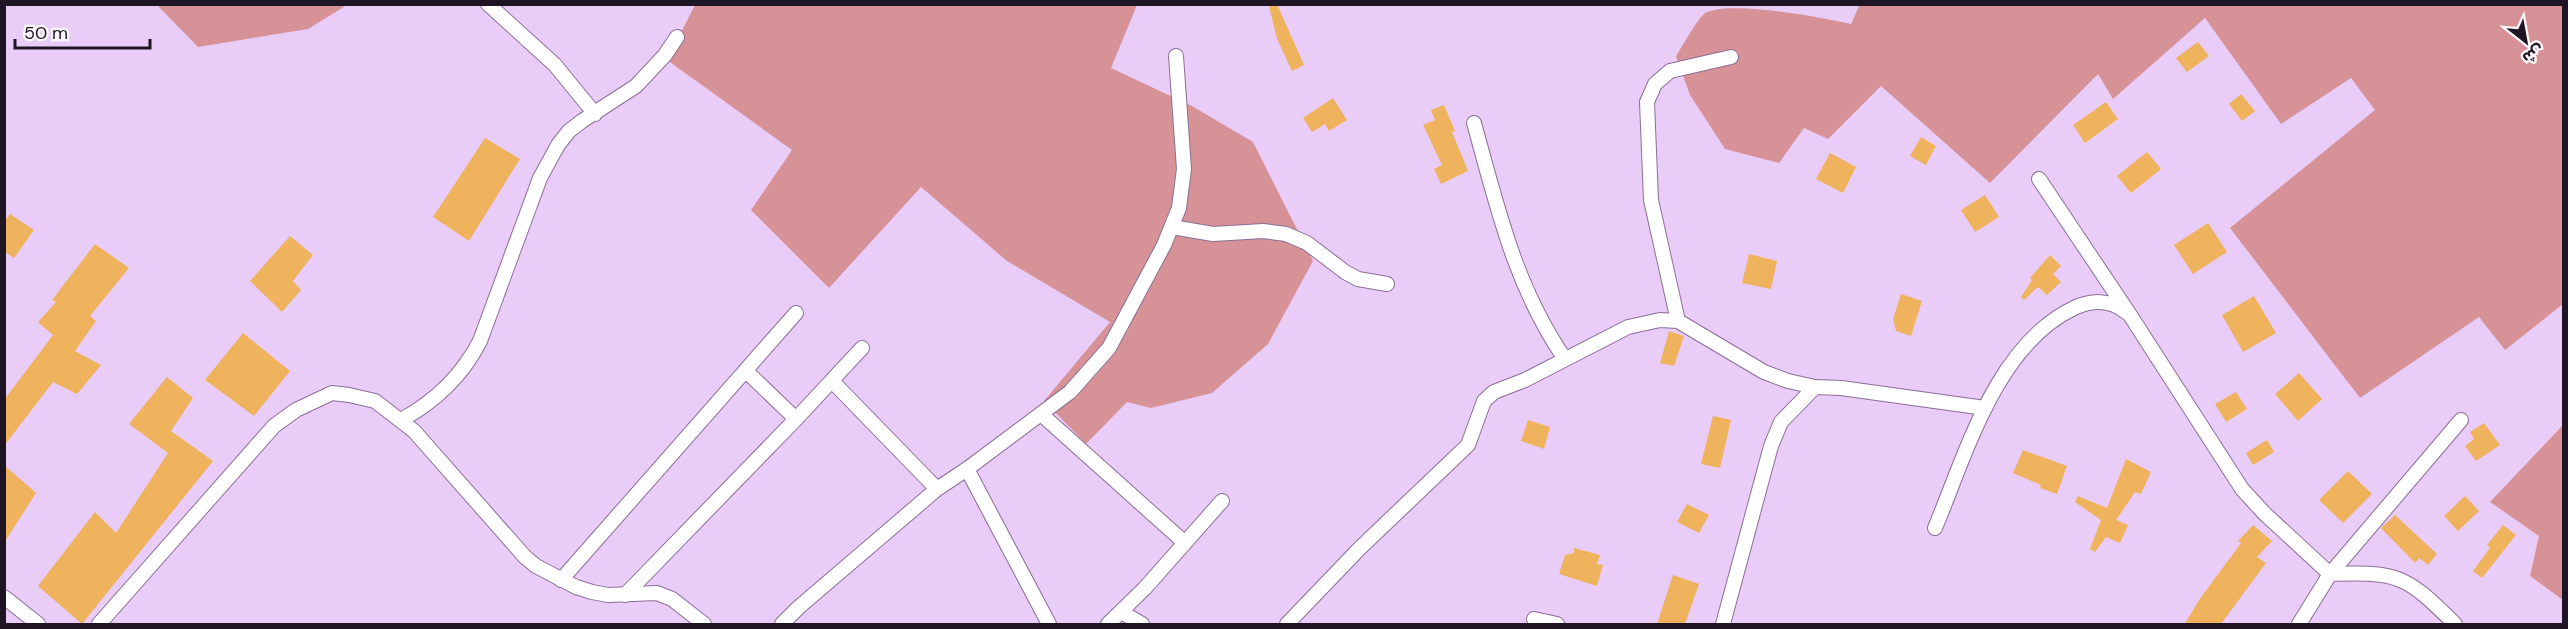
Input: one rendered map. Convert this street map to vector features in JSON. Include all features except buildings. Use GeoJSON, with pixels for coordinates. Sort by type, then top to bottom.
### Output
{"type":"FeatureCollection","features":[{"type":"Feature","properties":{"kind":"street"},"geometry":{"type":"LineString","coordinates":[[488,4],[555,65],[595,114]]}},
{"type":"Feature","properties":{"kind":"street"},"geometry":{"type":"LineString","coordinates":[[401,420],[444,391],[473,354],[548,161],[569,131],[636,86],[658,64],[677,37]]}},
{"type":"Feature","properties":{"kind":"street"},"geometry":{"type":"LineString","coordinates":[[782,624],[937,489],[1041,414],[1084,379],[1109,348],[1172,227],[1181,198],[1184,169],[1176,56]]}},
{"type":"Feature","properties":{"kind":"street"},"geometry":{"type":"LineString","coordinates":[[1678,321],[1652,200],[1647,102],[1655,84],[1670,71],[1731,57]]}},
{"type":"Feature","properties":{"kind":"street"},"geometry":{"type":"LineString","coordinates":[[1474,123],[1522,283],[1534,310],[1564,359]]}},
{"type":"Feature","properties":{"kind":"street"},"geometry":{"type":"LineString","coordinates":[[2039,179],[2242,489],[2264,513],[2330,574],[2374,573],[2397,577],[2414,586],[2455,624]]}},
{"type":"Feature","properties":{"kind":"street"},"geometry":{"type":"LineString","coordinates":[[1172,227],[1213,234],[1263,231],[1286,234],[1307,243],[1345,273],[1358,279],[1387,284]]}},
{"type":"Feature","properties":{"kind":"street"},"geometry":{"type":"LineString","coordinates":[[1935,528],[1985,408],[2019,350],[2038,330],[2082,304],[2093,302],[2113,305],[2130,315]]}},
{"type":"Feature","properties":{"kind":"street"},"geometry":{"type":"LineString","coordinates":[[561,580],[796,313]]}},
{"type":"Feature","properties":{"kind":"street"},"geometry":{"type":"LineString","coordinates":[[1287,624],[1360,548],[1468,445],[1476,429],[1484,400],[1494,392],[1525,380],[1628,327],[1660,320],[1678,321],[1764,372],[1788,381],[1815,387],[1841,388],[1985,408]]}},
{"type":"Feature","properties":{"kind":"street"},"geometry":{"type":"LineString","coordinates":[[625,595],[862,348]]}},
{"type":"Feature","properties":{"kind":"street"},"geometry":{"type":"LineString","coordinates":[[746,371],[796,419]]}},
{"type":"Feature","properties":{"kind":"street"},"geometry":{"type":"LineString","coordinates":[[832,381],[937,489]]}},
{"type":"Feature","properties":{"kind":"street"},"geometry":{"type":"LineString","coordinates":[[1723,624],[1771,446],[1781,422],[1815,387]]}},
{"type":"Feature","properties":{"kind":"street"},"geometry":{"type":"LineString","coordinates":[[99,624],[274,426],[315,399],[332,393],[375,401],[401,420],[414,431],[525,557],[548,574],[592,592],[625,595],[641,592],[657,593],[672,599],[704,624]]}},
{"type":"Feature","properties":{"kind":"street"},"geometry":{"type":"LineString","coordinates":[[1041,414],[1185,543]]}},
{"type":"Feature","properties":{"kind":"street"},"geometry":{"type":"LineString","coordinates":[[2299,624],[2330,574],[2461,420]]}},
{"type":"Feature","properties":{"kind":"street"},"geometry":{"type":"LineString","coordinates":[[967,469],[1049,624]]}},
{"type":"Feature","properties":{"kind":"street"},"geometry":{"type":"LineString","coordinates":[[1108,624],[1222,501]]}},
{"type":"Feature","properties":{"kind":"street"},"geometry":{"type":"LineString","coordinates":[[4,597],[38,624]]}},
{"type":"Feature","properties":{"kind":"street"},"geometry":{"type":"LineString","coordinates":[[1121,612],[1142,624]]}},
{"type":"Feature","properties":{"kind":"street"},"geometry":{"type":"LineString","coordinates":[[1534,619],[1557,624]]}},
{"type":"Feature","properties":{"kind":"shaded area"},"geometry":{"type":"Polygon","coordinates":[[[1860,4],[2563,5],[2563,304],[2505,350],[2479,317],[2360,398],[2230,228],[2375,110],[2351,78],[2281,124],[2205,18],[2113,99],[2098,74],[1990,183],[1881,86],[1828,139],[1804,128],[1779,163],[1725,149],[1690,95],[1676,56],[1701,17],[1705,13],[1718,9],[1735,8],[1798,14],[1851,24],[1860,4]]]}},
{"type":"Feature","properties":{"kind":"shaded area"},"geometry":{"type":"Polygon","coordinates":[[[157,5],[347,5],[308,29],[198,47],[157,5]]]}},
{"type":"Feature","properties":{"kind":"shaded area"},"geometry":{"type":"Polygon","coordinates":[[[695,5],[1137,5],[1111,68],[1192,106],[1253,142],[1313,261],[1268,344],[1212,393],[1151,408],[1127,402],[1086,444],[1044,401],[1110,322],[1007,261],[921,187],[829,288],[751,210],[792,150],[667,60],[695,5]]]}},
{"type":"Feature","properties":{"kind":"shaded area"},"geometry":{"type":"Polygon","coordinates":[[[2563,425],[2563,600],[2530,576],[2539,536],[2490,502],[2563,425]]]}}]}
